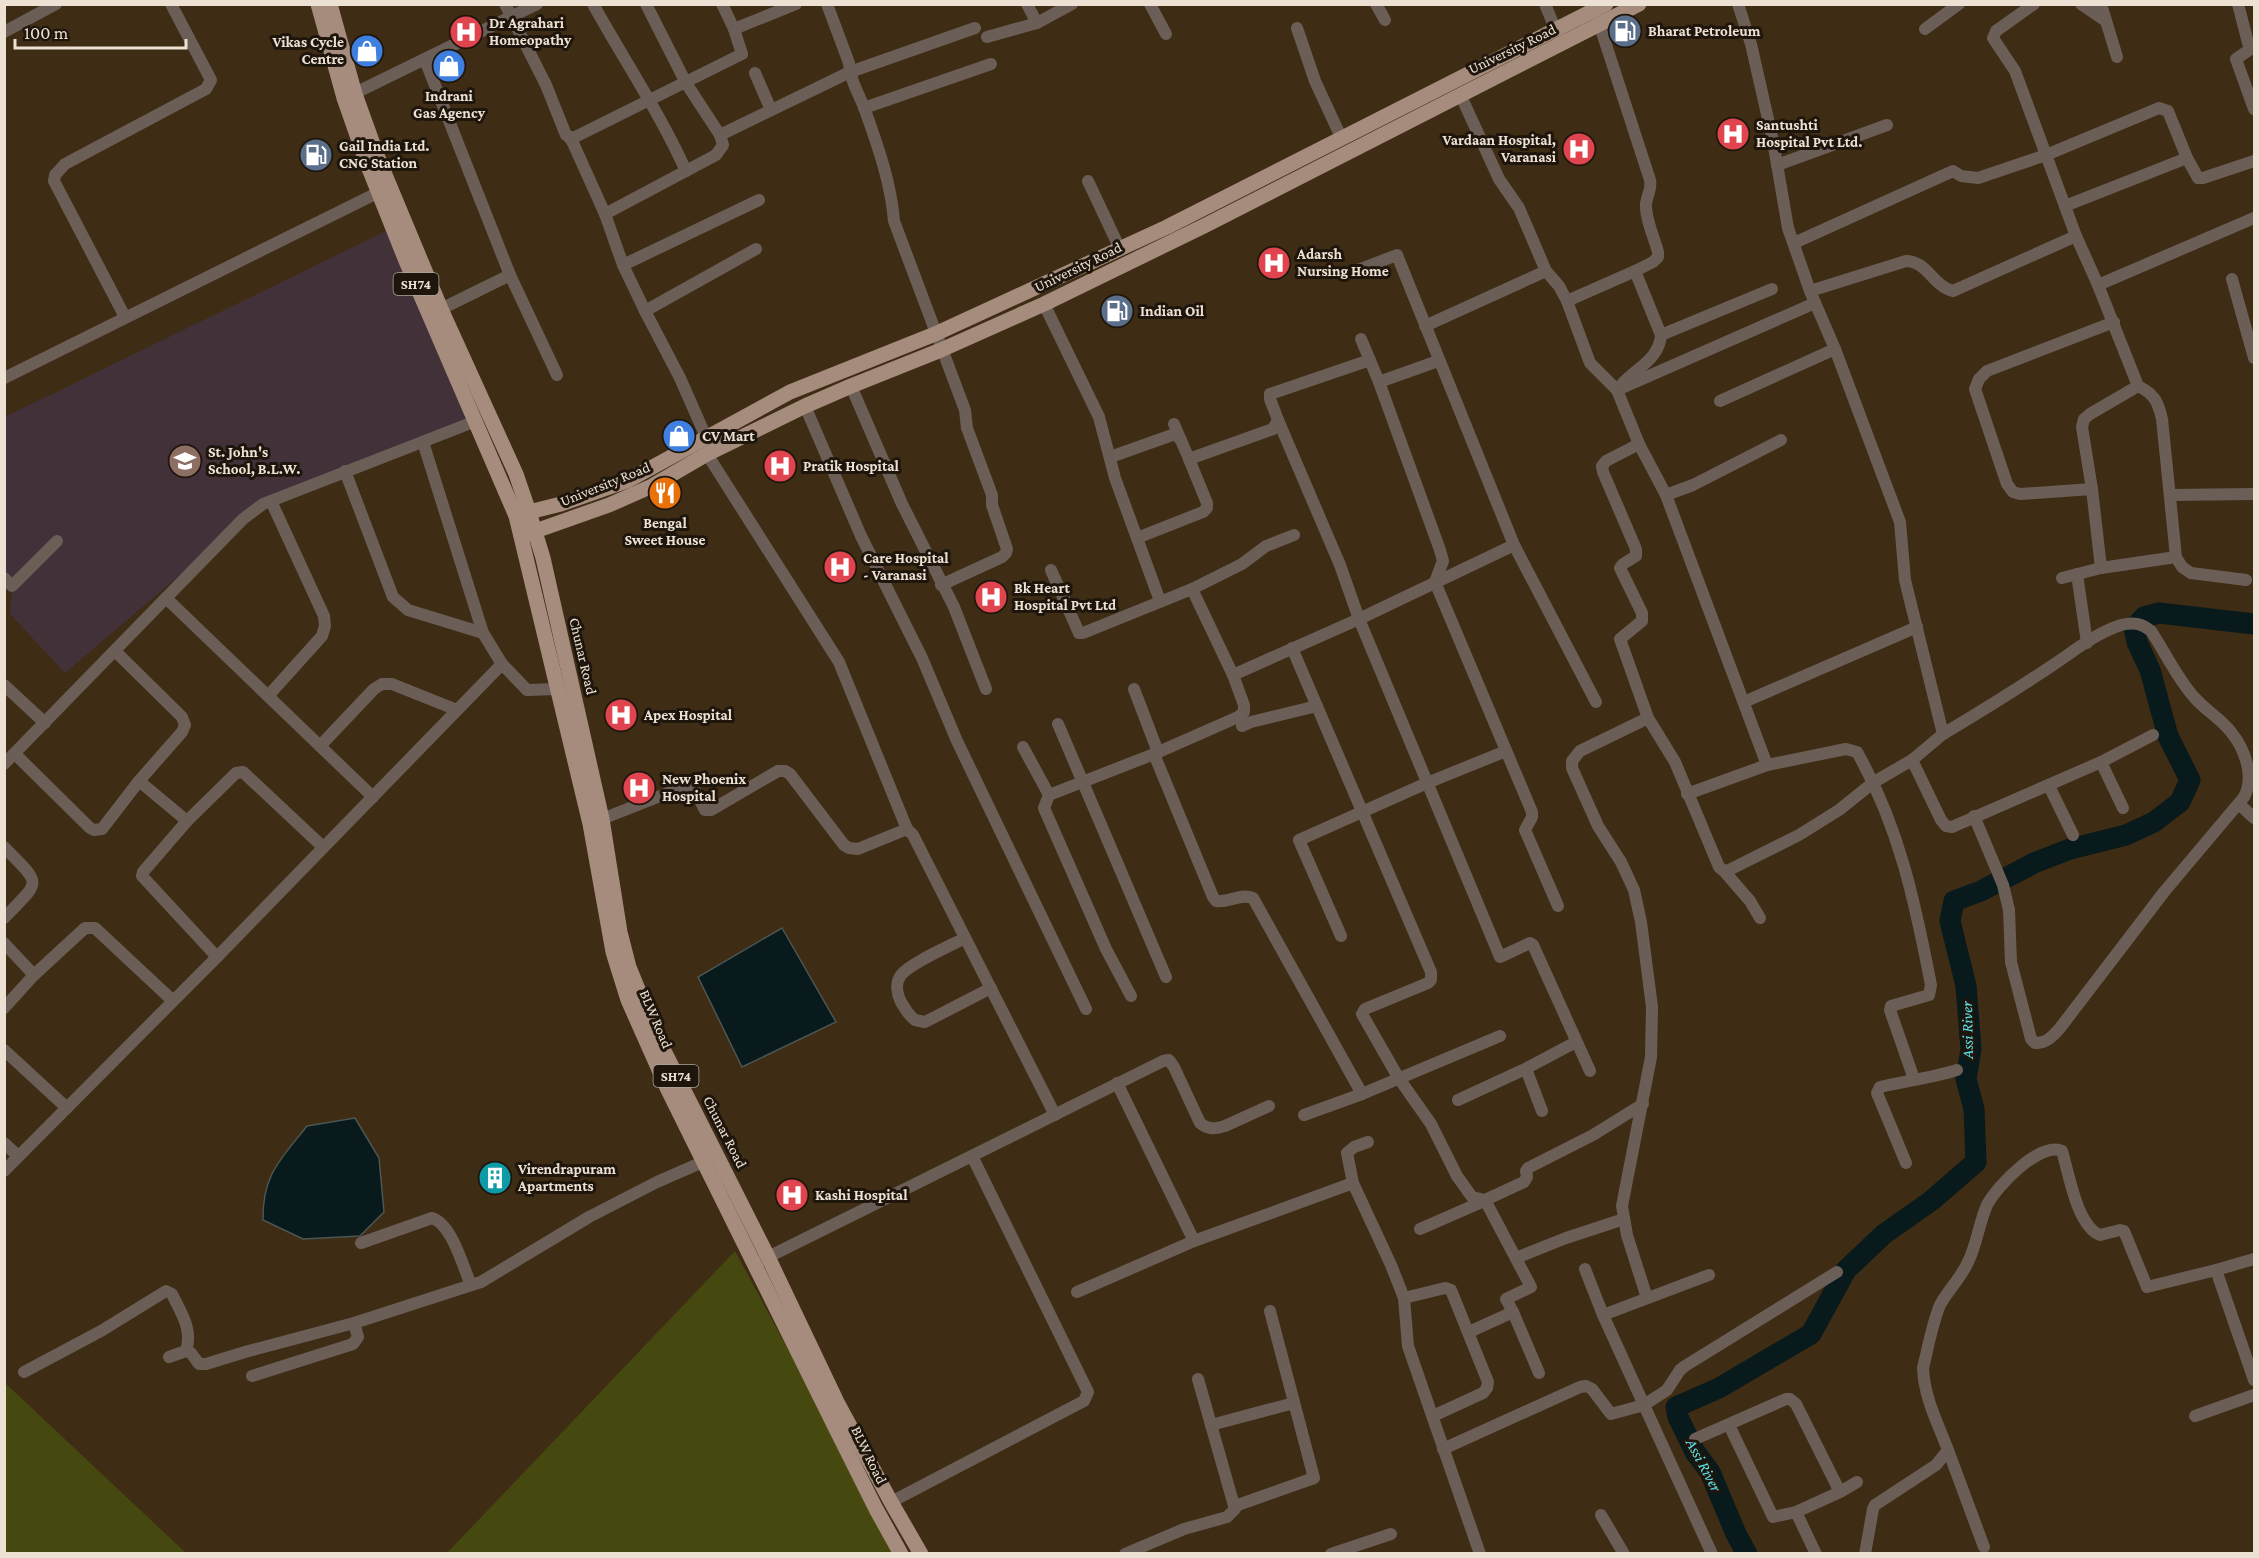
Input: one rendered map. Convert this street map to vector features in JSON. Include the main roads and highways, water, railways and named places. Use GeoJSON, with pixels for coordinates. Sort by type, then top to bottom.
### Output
{"type":"FeatureCollection","features":[{"type":"Feature","properties":{"kind":"main road","name":"SH74"},"geometry":{"type":"LineString","coordinates":[[318,4],[384,189],[406,261],[476,421],[522,514]]}},
{"type":"Feature","properties":{"kind":"main road","name":"SH74"},"geometry":{"type":"LineString","coordinates":[[330,4],[350,96]]}},
{"type":"Feature","properties":{"kind":"main road","name":"University Road"},"geometry":{"type":"LineString","coordinates":[[528,534],[609,505],[652,486],[707,454],[805,406],[941,350],[1044,304],[1204,226],[1640,4]]}},
{"type":"Feature","properties":{"kind":"main road"},"geometry":{"type":"LineString","coordinates":[[522,514],[561,504],[627,481],[790,392],[936,334],[1167,227],[1600,7]]}},
{"type":"Feature","properties":{"kind":"main road","name":"SH74"},"geometry":{"type":"LineString","coordinates":[[384,189],[501,439],[535,558]]}},
{"type":"Feature","properties":{"kind":"main road"},"geometry":{"type":"LineString","coordinates":[[1086,265],[1093,280]]}},
{"type":"Feature","properties":{"kind":"main road"},"geometry":{"type":"LineString","coordinates":[[561,504],[564,521]]}},
{"type":"Feature","properties":{"kind":"main road","name":"BLW Road"},"geometry":{"type":"LineString","coordinates":[[535,558],[558,689],[590,824],[613,952],[628,1000],[642,1035],[705,1161],[762,1260],[865,1489],[901,1554]]}},
{"type":"Feature","properties":{"kind":"main road","name":"Chunar Road"},"geometry":{"type":"LineString","coordinates":[[535,558],[602,819],[621,932],[630,967],[660,1043],[762,1260],[921,1554]]}},
{"type":"Feature","properties":{"kind":"waterway","name":"Assi River"},"geometry":{"type":"LineString","coordinates":[[1747,1554],[1736,1534],[1710,1472],[1695,1452],[1678,1417],[1676,1407],[1719,1388],[1811,1334],[1846,1270],[1884,1234],[1931,1201],[1976,1162],[1974,1109],[1966,1079],[1971,1049],[1966,986],[1950,921],[1954,901],[1981,891],[2034,863],[2070,849],[2126,835],[2154,822],[2180,802],[2190,780],[2168,736],[2150,670],[2137,642],[2134,628],[2144,617],[2159,613],[2254,624]]}},
{"type":"Feature","properties":{"kind":"place","name":"Bharat Petroleum"},"geometry":{"type":"Point","coordinates":[1625,31]}},
{"type":"Feature","properties":{"kind":"place","name":"Dr Agrahari Homeopathy"},"geometry":{"type":"Point","coordinates":[466,32]}},
{"type":"Feature","properties":{"kind":"place","name":"Vikas Cycle Centre"},"geometry":{"type":"Point","coordinates":[367,51]}},
{"type":"Feature","properties":{"kind":"place","name":"Indrani Gas Agency"},"geometry":{"type":"Point","coordinates":[449,66]}},
{"type":"Feature","properties":{"kind":"place","name":"Santushti Hospital Pvt Ltd."},"geometry":{"type":"Point","coordinates":[1733,134]}},
{"type":"Feature","properties":{"kind":"place","name":"Vardaan Hospital, Varanasi"},"geometry":{"type":"Point","coordinates":[1579,149]}},
{"type":"Feature","properties":{"kind":"place","name":"Gail India Ltd. CNG Station"},"geometry":{"type":"Point","coordinates":[316,155]}},
{"type":"Feature","properties":{"kind":"place","name":"Adarsh Nursing Home"},"geometry":{"type":"Point","coordinates":[1274,263]}},
{"type":"Feature","properties":{"kind":"place","name":"Indian Oil"},"geometry":{"type":"Point","coordinates":[1117,311]}},
{"type":"Feature","properties":{"kind":"place","name":"CV Mart"},"geometry":{"type":"Point","coordinates":[679,436]}},
{"type":"Feature","properties":{"kind":"place","name":"St. John's School, B.L.W."},"geometry":{"type":"Point","coordinates":[185,461]}},
{"type":"Feature","properties":{"kind":"place","name":"Pratik Hospital"},"geometry":{"type":"Point","coordinates":[780,466]}},
{"type":"Feature","properties":{"kind":"place","name":"Bengal Sweet House"},"geometry":{"type":"Point","coordinates":[665,493]}},
{"type":"Feature","properties":{"kind":"place","name":"Care Hospital - Varanasi"},"geometry":{"type":"Point","coordinates":[840,567]}},
{"type":"Feature","properties":{"kind":"place","name":"Bk Heart Hospital Pvt Ltd"},"geometry":{"type":"Point","coordinates":[991,597]}},
{"type":"Feature","properties":{"kind":"place","name":"Apex Hospital"},"geometry":{"type":"Point","coordinates":[621,715]}},
{"type":"Feature","properties":{"kind":"place","name":"New Phoenix Hospital"},"geometry":{"type":"Point","coordinates":[639,788]}},
{"type":"Feature","properties":{"kind":"place","name":"Virendrapuram Apartments"},"geometry":{"type":"Point","coordinates":[495,1178]}},
{"type":"Feature","properties":{"kind":"place","name":"Kashi Hospital"},"geometry":{"type":"Point","coordinates":[792,1195]}}]}
